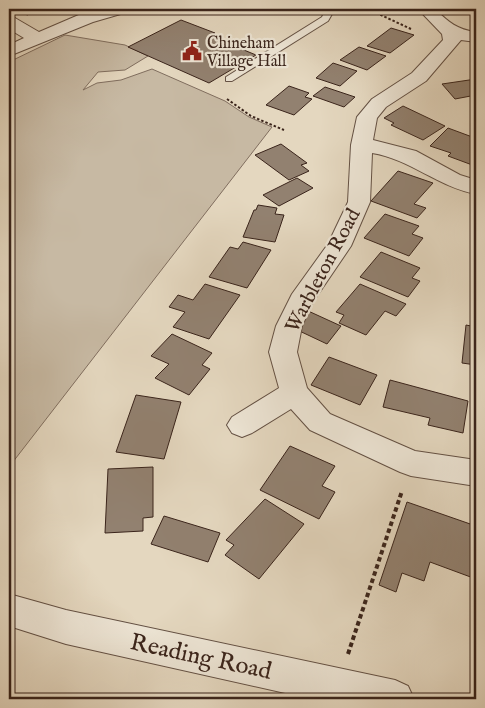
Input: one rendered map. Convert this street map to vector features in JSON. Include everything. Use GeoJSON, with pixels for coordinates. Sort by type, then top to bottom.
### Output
{"type":"FeatureCollection","features":[{"type":"Feature","properties":{"kind":"street"},"geometry":{"type":"LineString","coordinates":[[9,51],[87,18],[118,9]]}},
{"type":"Feature","properties":{"kind":"street"},"geometry":{"type":"LineString","coordinates":[[426,9],[451,33],[476,38]]}},
{"type":"Feature","properties":{"kind":"street"},"geometry":{"type":"LineString","coordinates":[[9,22],[38,39]]}},
{"type":"Feature","properties":{"kind":"street","name":"Warbleton Road"},"geometry":{"type":"LineString","coordinates":[[451,33],[452,41],[419,77],[379,104],[367,117],[362,144],[359,202],[340,246],[301,300],[289,326],[283,352],[294,394],[320,422],[411,463],[476,473]]}},
{"type":"Feature","properties":{"kind":"street"},"geometry":{"type":"LineString","coordinates":[[362,144],[393,150],[415,158],[448,178],[476,187]]}},
{"type":"Feature","properties":{"kind":"street"},"geometry":{"type":"LineString","coordinates":[[242,425],[294,394]]}},
{"type":"Feature","properties":{"kind":"street","name":"Reading Road"},"geometry":{"type":"LineString","coordinates":[[9,610],[66,627],[395,699]]}},
{"type":"Feature","properties":{"kind":"lane"},"geometry":{"type":"LineString","coordinates":[[229,78],[325,19],[328,14],[319,9]]}},
{"type":"Feature","properties":{"kind":"path"},"geometry":{"type":"LineString","coordinates":[[227,99],[250,116],[284,130]]}},
{"type":"Feature","properties":{"kind":"path"},"geometry":{"type":"LineString","coordinates":[[338,685],[411,463]]}},
{"type":"Feature","properties":{"kind":"shaded area"},"geometry":{"type":"Polygon","coordinates":[[[65,35],[125,45],[148,56],[125,70],[98,72],[83,90],[97,83],[121,80],[152,69],[225,101],[249,117],[272,127],[9,467],[9,62],[65,35]]]}},
{"type":"Feature","properties":{"kind":"building"},"geometry":{"type":"Polygon","coordinates":[[[19,9],[44,9],[27,15],[19,9]]]}},
{"type":"Feature","properties":{"kind":"building"},"geometry":{"type":"Polygon","coordinates":[[[465,9],[476,9],[476,20],[465,9]]]}},
{"type":"Feature","properties":{"kind":"building","name":"Chineham Village Hall"},"geometry":{"type":"Polygon","coordinates":[[[181,20],[215,33],[210,36],[256,55],[209,83],[128,47],[181,20]]]}},
{"type":"Feature","properties":{"kind":"building"},"geometry":{"type":"Polygon","coordinates":[[[391,28],[414,35],[390,53],[367,46],[391,28]]]}},
{"type":"Feature","properties":{"kind":"building"},"geometry":{"type":"Polygon","coordinates":[[[359,47],[386,56],[367,70],[340,60],[359,47]]]}},
{"type":"Feature","properties":{"kind":"building"},"geometry":{"type":"Polygon","coordinates":[[[333,63],[357,71],[340,86],[316,78],[333,63]]]}},
{"type":"Feature","properties":{"kind":"building"},"geometry":{"type":"Polygon","coordinates":[[[476,79],[476,95],[455,99],[442,84],[476,79]]]}},
{"type":"Feature","properties":{"kind":"building"},"geometry":{"type":"Polygon","coordinates":[[[289,86],[309,93],[305,97],[312,99],[294,115],[266,105],[289,86]]]}},
{"type":"Feature","properties":{"kind":"building"},"geometry":{"type":"Polygon","coordinates":[[[325,87],[355,97],[344,107],[313,96],[325,87]]]}},
{"type":"Feature","properties":{"kind":"building"},"geometry":{"type":"Polygon","coordinates":[[[403,106],[445,126],[423,140],[391,125],[394,123],[384,118],[403,106]]]}},
{"type":"Feature","properties":{"kind":"building"},"geometry":{"type":"Polygon","coordinates":[[[448,128],[475,138],[471,142],[476,144],[475,166],[448,156],[451,153],[430,146],[448,128]]]}},
{"type":"Feature","properties":{"kind":"building"},"geometry":{"type":"Polygon","coordinates":[[[281,144],[307,163],[301,165],[309,171],[289,180],[255,155],[281,144]]]}},
{"type":"Feature","properties":{"kind":"building"},"geometry":{"type":"Polygon","coordinates":[[[398,171],[433,183],[414,204],[426,208],[417,218],[371,201],[398,171]]]}},
{"type":"Feature","properties":{"kind":"building"},"geometry":{"type":"Polygon","coordinates":[[[297,178],[313,188],[279,206],[263,195],[297,178]]]}},
{"type":"Feature","properties":{"kind":"building"},"geometry":{"type":"Polygon","coordinates":[[[258,205],[277,208],[275,214],[284,215],[275,242],[243,237],[258,205]]]}},
{"type":"Feature","properties":{"kind":"building"},"geometry":{"type":"Polygon","coordinates":[[[385,214],[419,226],[412,234],[423,238],[409,256],[364,238],[385,214]]]}},
{"type":"Feature","properties":{"kind":"building"},"geometry":{"type":"Polygon","coordinates":[[[243,242],[271,250],[247,288],[209,277],[230,247],[238,249],[243,242]]]}},
{"type":"Feature","properties":{"kind":"building"},"geometry":{"type":"Polygon","coordinates":[[[381,252],[420,268],[412,278],[420,281],[408,297],[360,277],[381,252]]]}},
{"type":"Feature","properties":{"kind":"building"},"geometry":{"type":"Polygon","coordinates":[[[205,284],[240,295],[209,339],[173,327],[185,312],[169,307],[178,295],[193,300],[205,284]]]}},
{"type":"Feature","properties":{"kind":"building"},"geometry":{"type":"Polygon","coordinates":[[[360,284],[406,304],[396,316],[385,311],[366,335],[339,323],[344,315],[336,312],[360,284]]]}},
{"type":"Feature","properties":{"kind":"building"},"geometry":{"type":"Polygon","coordinates":[[[306,310],[341,326],[327,344],[291,327],[306,310]]]}},
{"type":"Feature","properties":{"kind":"building"},"geometry":{"type":"Polygon","coordinates":[[[466,325],[476,327],[476,365],[462,363],[466,325]]]}},
{"type":"Feature","properties":{"kind":"building"},"geometry":{"type":"Polygon","coordinates":[[[172,334],[212,353],[202,365],[210,369],[189,395],[155,378],[169,364],[151,356],[172,334]]]}},
{"type":"Feature","properties":{"kind":"building"},"geometry":{"type":"Polygon","coordinates":[[[329,357],[377,375],[360,405],[311,385],[329,357]]]}},
{"type":"Feature","properties":{"kind":"building"},"geometry":{"type":"Polygon","coordinates":[[[390,380],[468,401],[463,433],[428,425],[430,418],[383,407],[390,380]]]}},
{"type":"Feature","properties":{"kind":"building"},"geometry":{"type":"Polygon","coordinates":[[[136,395],[181,402],[164,459],[116,452],[136,395]]]}},
{"type":"Feature","properties":{"kind":"building"},"geometry":{"type":"Polygon","coordinates":[[[290,446],[335,466],[322,486],[335,492],[319,519],[260,490],[290,446]]]}},
{"type":"Feature","properties":{"kind":"building"},"geometry":{"type":"Polygon","coordinates":[[[153,467],[153,517],[143,518],[143,531],[105,533],[108,469],[153,467]]]}},
{"type":"Feature","properties":{"kind":"building"},"geometry":{"type":"Polygon","coordinates":[[[265,499],[304,524],[259,579],[225,555],[234,545],[226,540],[265,499]]]}},
{"type":"Feature","properties":{"kind":"building"},"geometry":{"type":"Polygon","coordinates":[[[407,502],[476,526],[476,579],[430,562],[424,581],[402,573],[396,592],[379,585],[407,502]]]}},
{"type":"Feature","properties":{"kind":"building"},"geometry":{"type":"Polygon","coordinates":[[[164,516],[220,533],[208,562],[151,544],[164,516]]]}},
{"type":"Feature","properties":{"kind":"place","name":"Chineham Village Hall"},"geometry":{"type":"Point","coordinates":[192,51]}}]}
